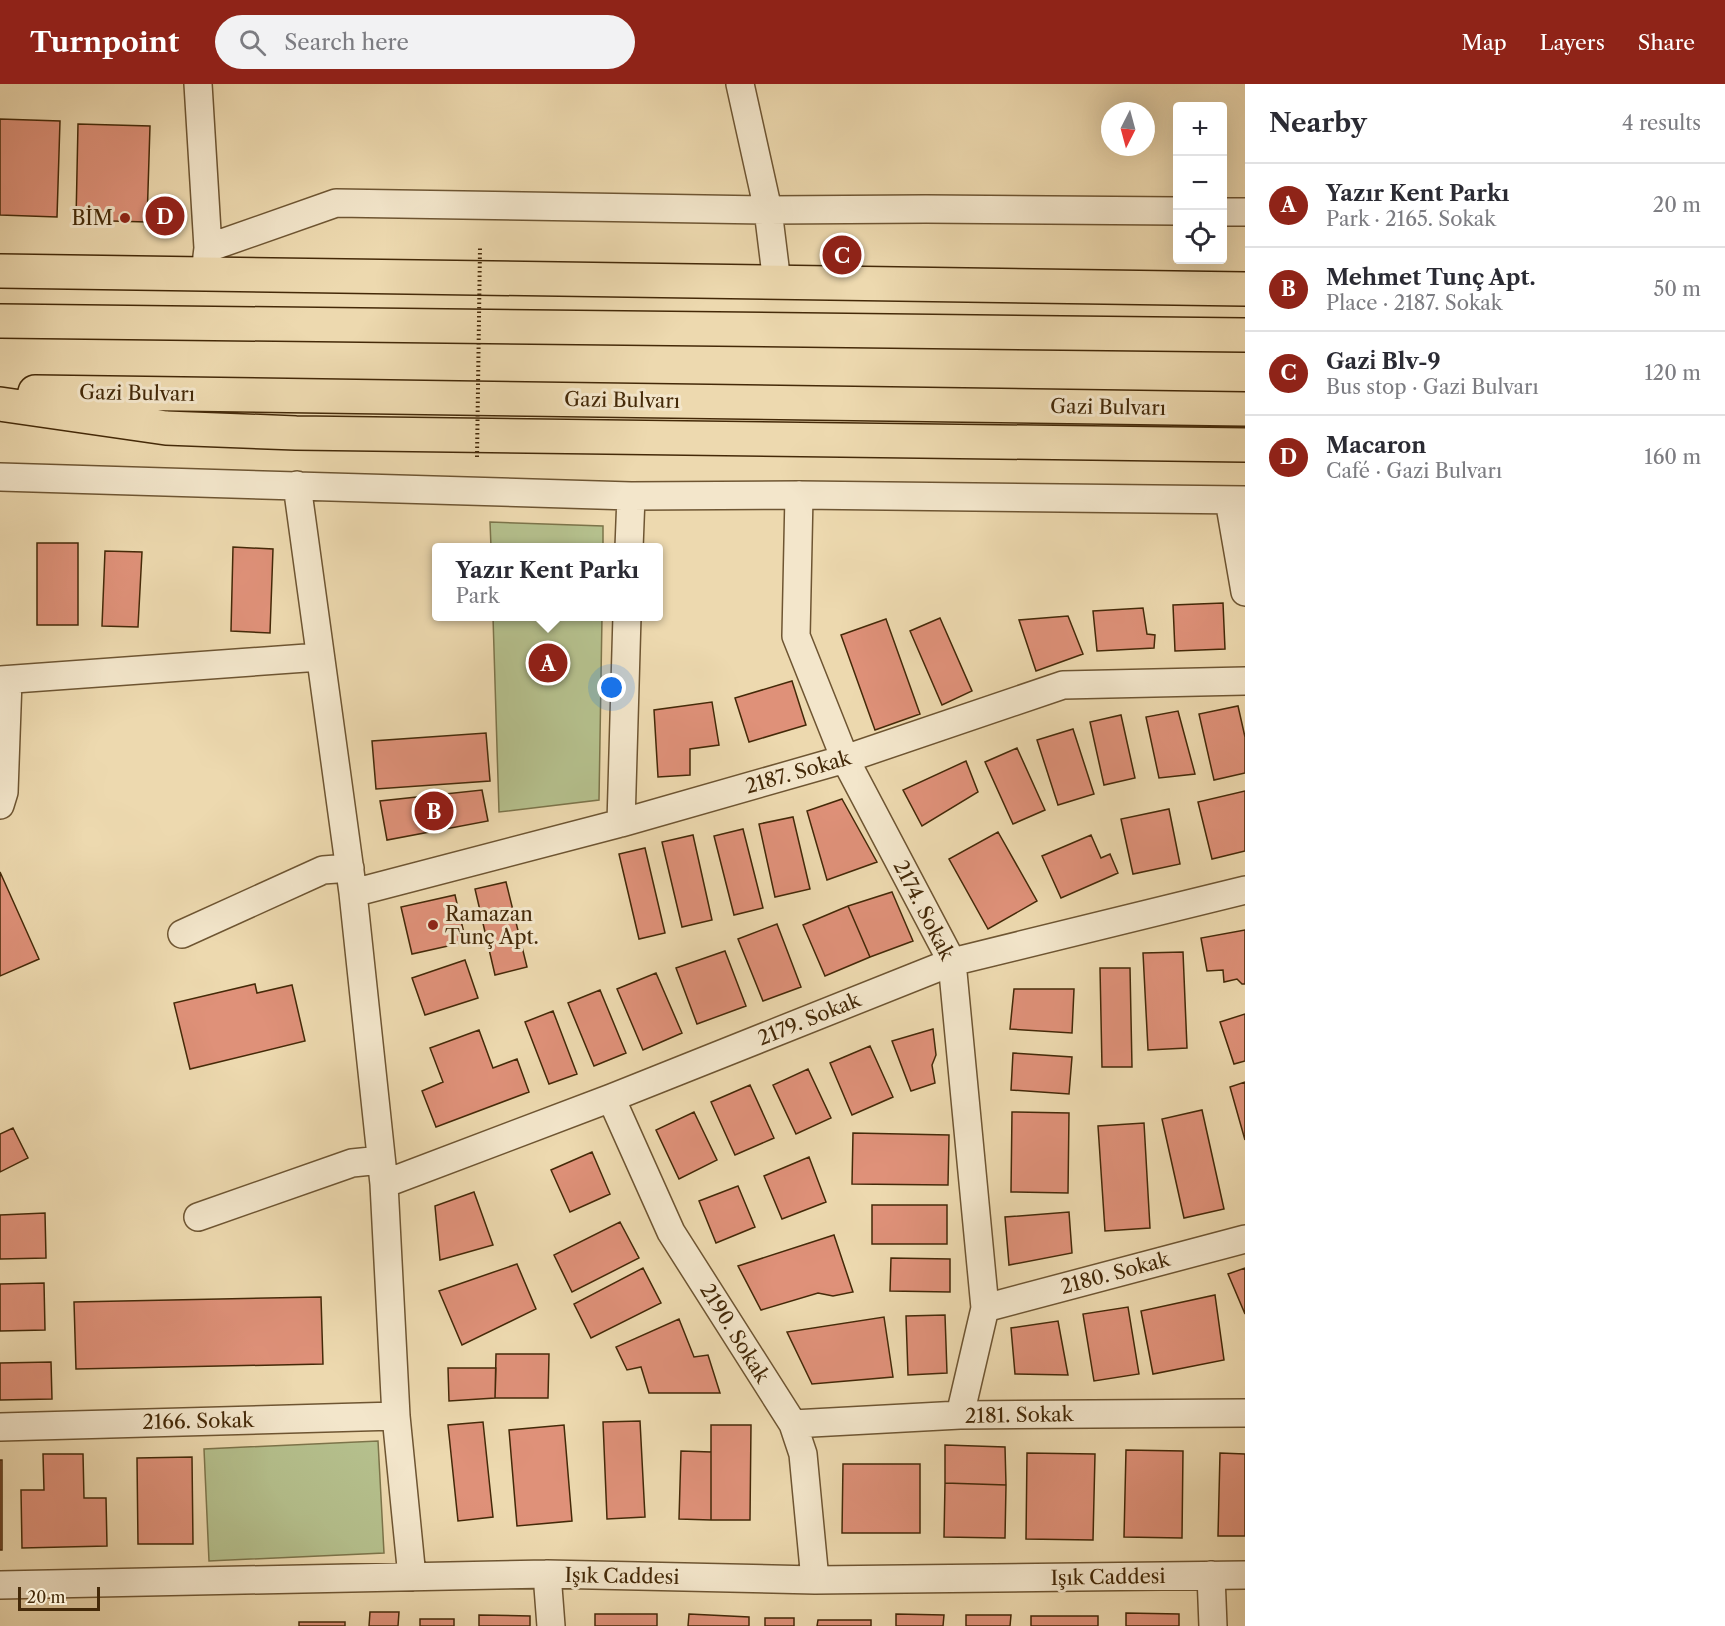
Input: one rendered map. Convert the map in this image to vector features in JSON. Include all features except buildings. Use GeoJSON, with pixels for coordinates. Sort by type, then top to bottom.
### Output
{"type":"FeatureCollection","features":[{"type":"Feature","properties":{"kind":"highway"},"geometry":{"type":"LineString","coordinates":[[0,271],[206,261],[777,283],[1245,289]]}},
{"type":"Feature","properties":{"kind":"highway"},"geometry":{"type":"LineString","coordinates":[[0,321],[1245,335]]}},
{"type":"Feature","properties":{"kind":"highway","name":"Gazi Bulvarı"},"geometry":{"type":"LineString","coordinates":[[0,391],[1245,409]]}},
{"type":"Feature","properties":{"kind":"highway"},"geometry":{"type":"LineString","coordinates":[[0,404],[166,428],[296,433],[1245,445]]}},
{"type":"Feature","properties":{"kind":"street"},"geometry":{"type":"LineString","coordinates":[[198,84],[206,261],[336,203],[768,210],[1173,211]]}},
{"type":"Feature","properties":{"kind":"street"},"geometry":{"type":"LineString","coordinates":[[740,84],[768,210],[777,283]]}},
{"type":"Feature","properties":{"kind":"street"},"geometry":{"type":"LineString","coordinates":[[1227,212],[1245,212]]}},
{"type":"Feature","properties":{"kind":"street"},"geometry":{"type":"LineString","coordinates":[[0,477],[631,496],[799,495],[1237,500],[1245,592]]}},
{"type":"Feature","properties":{"kind":"street"},"geometry":{"type":"LineString","coordinates":[[297,485],[351,881],[383,1172],[396,1416],[412,1577]]}},
{"type":"Feature","properties":{"kind":"street","name":"2174. Sokak"},"geometry":{"type":"LineString","coordinates":[[799,495],[796,636],[845,759],[952,962],[985,1308],[960,1415]]}},
{"type":"Feature","properties":{"kind":"street"},"geometry":{"type":"LineString","coordinates":[[629,543],[631,496]]}},
{"type":"Feature","properties":{"kind":"street"},"geometry":{"type":"LineString","coordinates":[[621,823],[627,621]]}},
{"type":"Feature","properties":{"kind":"street"},"geometry":{"type":"LineString","coordinates":[[0,805],[4,792],[4,680],[320,657]]}},
{"type":"Feature","properties":{"kind":"street","name":"2187. Sokak"},"geometry":{"type":"LineString","coordinates":[[182,934],[323,870],[351,881],[621,823],[845,759],[1063,685],[1245,681]]}},
{"type":"Feature","properties":{"kind":"street","name":"2179. Sokak"},"geometry":{"type":"LineString","coordinates":[[198,1217],[352,1163],[383,1172],[610,1098],[952,962],[1245,890]]}},
{"type":"Feature","properties":{"kind":"street","name":"2190. Sokak"},"geometry":{"type":"LineString","coordinates":[[610,1098],[671,1232],[793,1425],[803,1454],[815,1580]]}},
{"type":"Feature","properties":{"kind":"street","name":"2180. Sokak"},"geometry":{"type":"LineString","coordinates":[[985,1308],[1245,1239]]}},
{"type":"Feature","properties":{"kind":"street","name":"2181. Sokak"},"geometry":{"type":"LineString","coordinates":[[793,1425],[960,1415],[1245,1413]]}},
{"type":"Feature","properties":{"kind":"street","name":"2166. Sokak"},"geometry":{"type":"LineString","coordinates":[[0,1426],[396,1416]]}},
{"type":"Feature","properties":{"kind":"street"},"geometry":{"type":"LineString","coordinates":[[547,1574],[551,1626]]}},
{"type":"Feature","properties":{"kind":"street","name":"Işık Caddesi"},"geometry":{"type":"LineString","coordinates":[[0,1585],[547,1574],[815,1580],[1245,1575]]}},
{"type":"Feature","properties":{"kind":"street"},"geometry":{"type":"LineString","coordinates":[[1211,1575],[1213,1626]]}},
{"type":"Feature","properties":{"kind":"path"},"geometry":{"type":"LineString","coordinates":[[477,457],[480,248]]}},
{"type":"Feature","properties":{"kind":"green space"},"geometry":{"type":"Polygon","coordinates":[[[490,522],[603,526],[603,543],[491,543],[490,522]]]}},
{"type":"Feature","properties":{"kind":"green space"},"geometry":{"type":"Polygon","coordinates":[[[493,621],[602,621],[599,800],[499,812],[493,621]]]}},
{"type":"Feature","properties":{"kind":"green space"},"geometry":{"type":"Polygon","coordinates":[[[378,1441],[384,1553],[209,1561],[204,1449],[378,1441]]]}},
{"type":"Feature","properties":{"kind":"place","name":"Macaron"},"geometry":{"type":"Point","coordinates":[165,216]}},
{"type":"Feature","properties":{"kind":"place","name":"BİM"},"geometry":{"type":"Point","coordinates":[125,218]}},
{"type":"Feature","properties":{"kind":"place","name":"Gazi̇ Blv-9"},"geometry":{"type":"Point","coordinates":[842,255]}},
{"type":"Feature","properties":{"kind":"place","name":"Yazır Kent Parkı"},"geometry":{"type":"Point","coordinates":[548,663]}},
{"type":"Feature","properties":{"kind":"place","name":"Mehmet Tunç Apt."},"geometry":{"type":"Point","coordinates":[434,811]}},
{"type":"Feature","properties":{"kind":"place","name":"Ramazan Tunç Apt."},"geometry":{"type":"Point","coordinates":[433,925]}}]}
